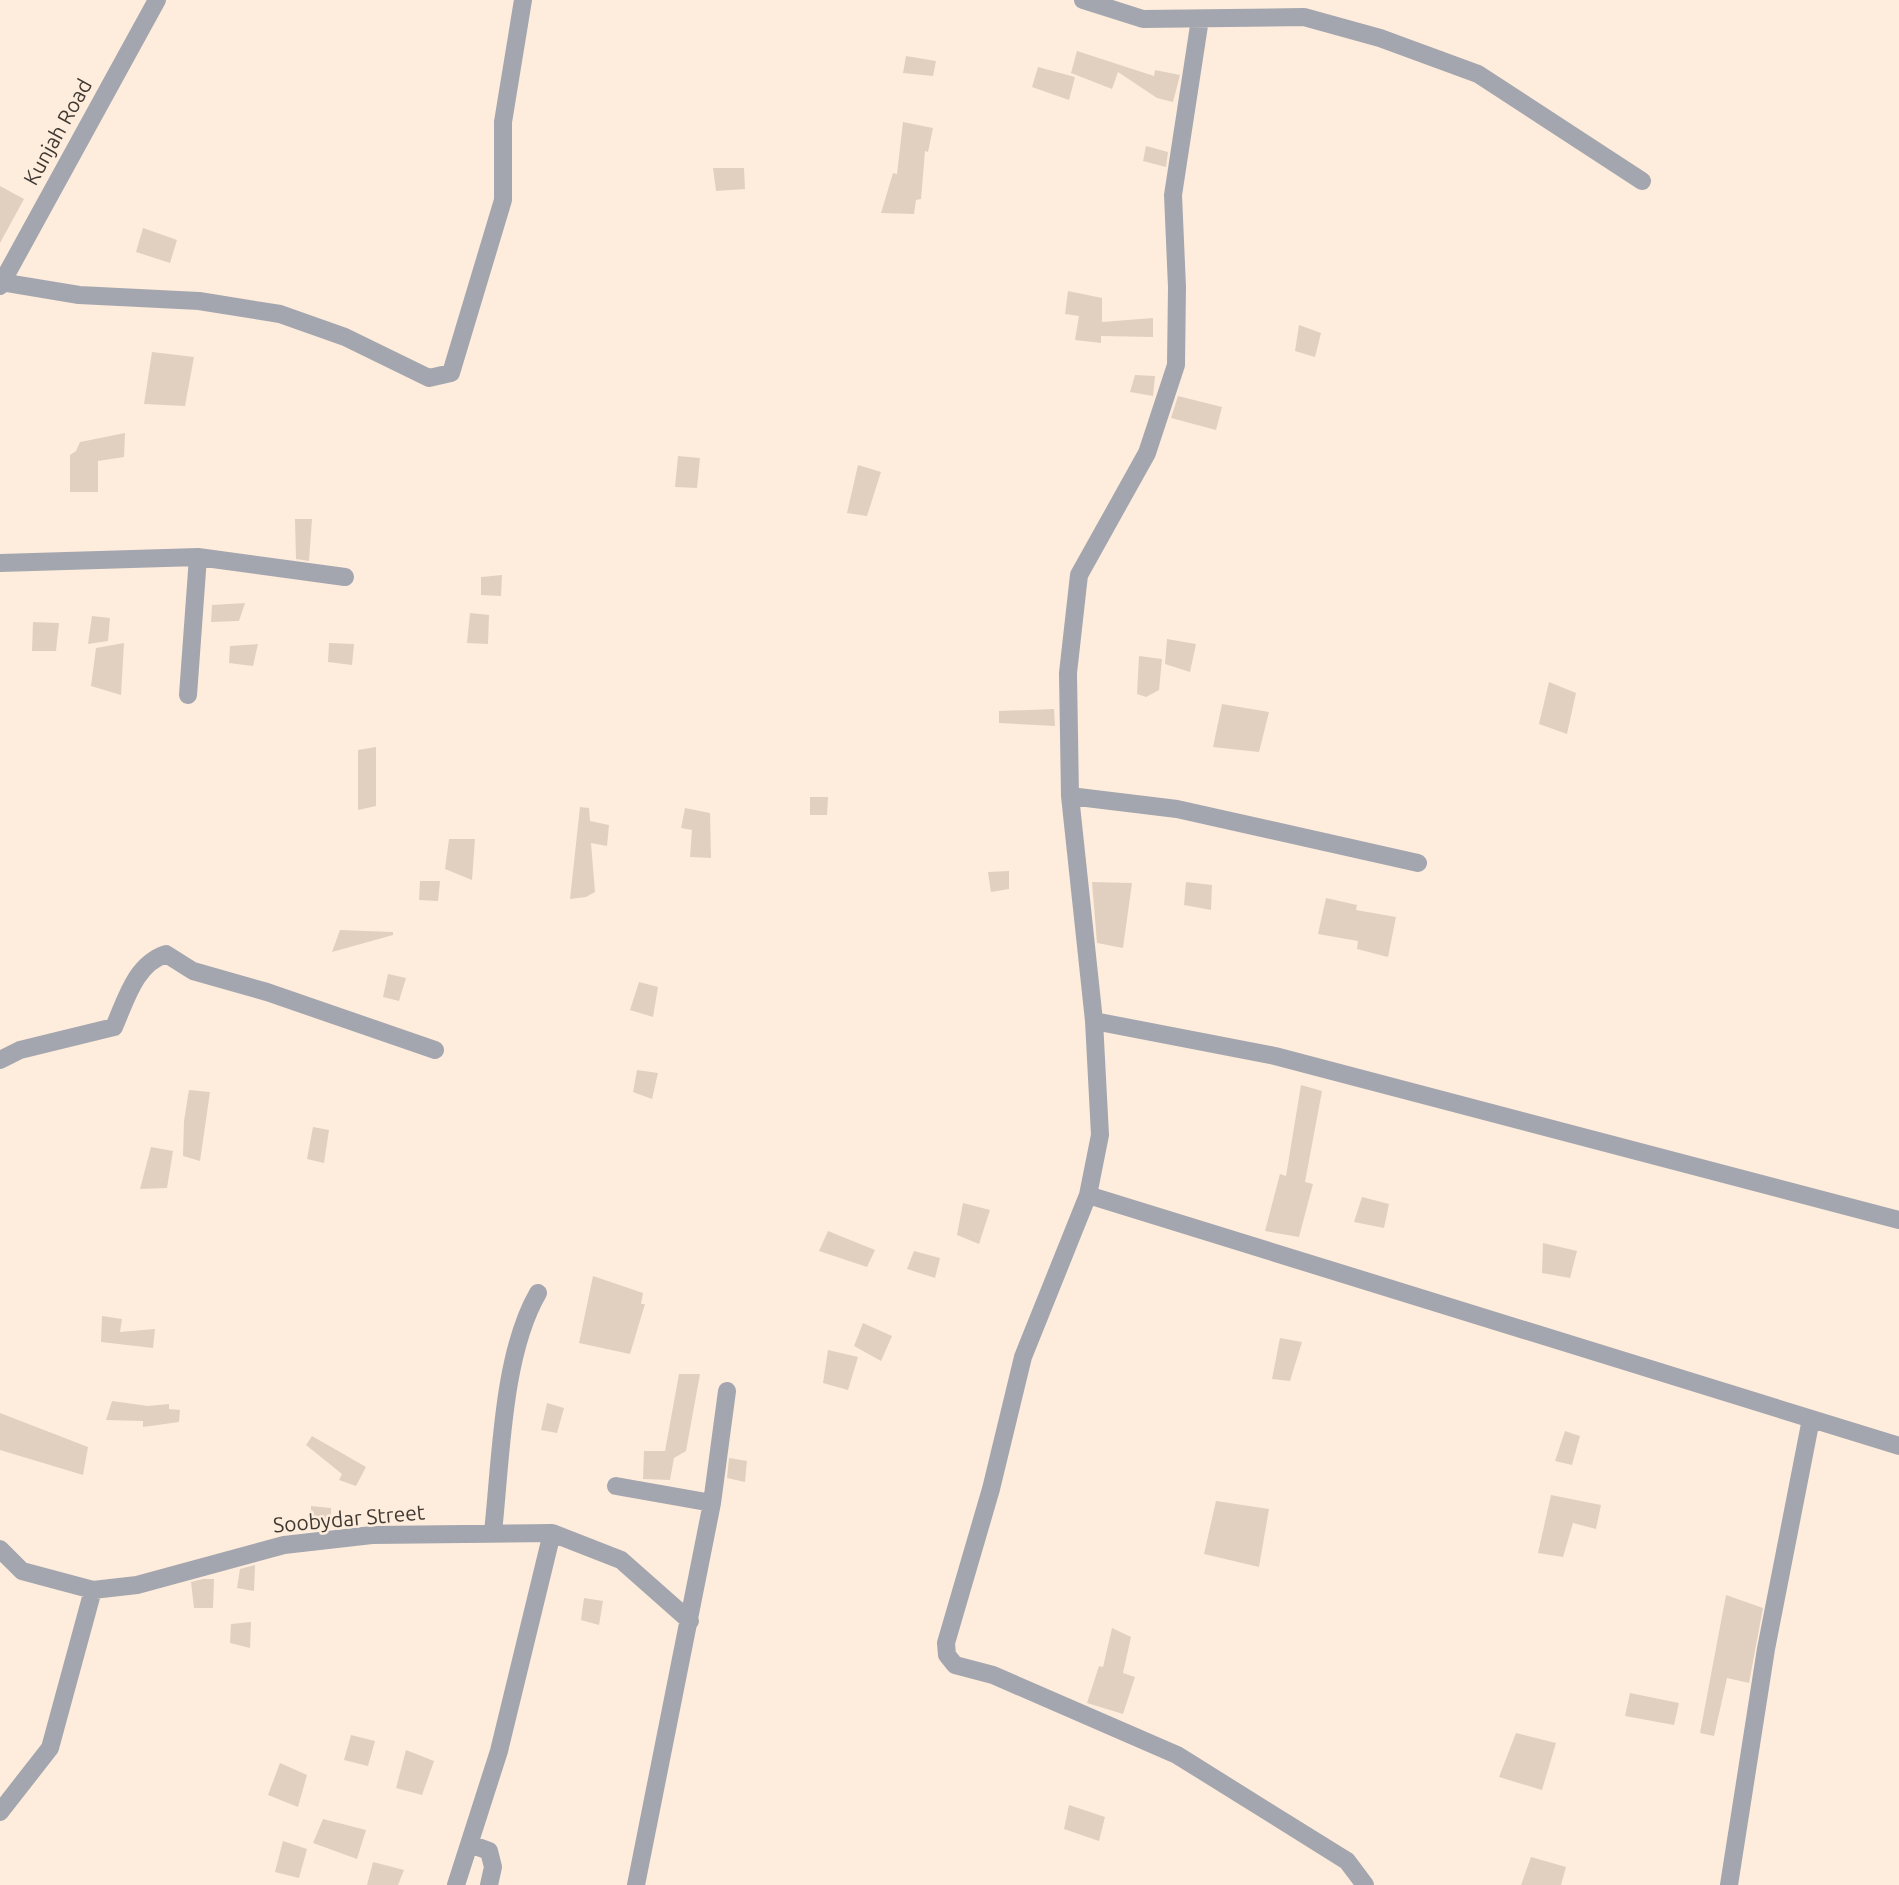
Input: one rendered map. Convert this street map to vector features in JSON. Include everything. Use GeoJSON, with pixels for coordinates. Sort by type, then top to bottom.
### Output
{"type":"FeatureCollection","features":[{"type":"Feature","properties":{"kind":"street","name":"Kunjah Road"},"geometry":{"type":"LineString","coordinates":[[1,284],[157,0]]}},
{"type":"Feature","properties":{"kind":"street"},"geometry":{"type":"LineString","coordinates":[[1,284],[79,295],[199,301],[279,314],[345,337],[429,378],[451,373],[503,200],[503,122],[523,0]]}},
{"type":"Feature","properties":{"kind":"street"},"geometry":{"type":"LineString","coordinates":[[1083,0],[1143,19],[1200,19],[1305,9],[1478,74],[1642,181]]}},
{"type":"Feature","properties":{"kind":"street"},"geometry":{"type":"LineString","coordinates":[[1200,19],[1173,195],[1177,287],[1176,365],[1147,453],[1079,575],[1068,673],[1070,796],[1094,1021],[1100,1135],[1088,1195],[1023,1357],[990,1489],[946,1643],[947,1655],[955,1665],[993,1675],[1177,1755],[1347,1861],[1366,1885]]}},
{"type":"Feature","properties":{"kind":"street"},"geometry":{"type":"LineString","coordinates":[[0,563],[198,557],[345,577]]}},
{"type":"Feature","properties":{"kind":"street"},"geometry":{"type":"LineString","coordinates":[[188,695],[198,557]]}},
{"type":"Feature","properties":{"kind":"street"},"geometry":{"type":"LineString","coordinates":[[1070,796],[1177,808],[1418,863]]}},
{"type":"Feature","properties":{"kind":"street"},"geometry":{"type":"LineString","coordinates":[[0,1060],[20,1050],[114,1027],[137,975],[150,959],[166,954],[193,971],[267,992],[435,1050]]}},
{"type":"Feature","properties":{"kind":"street"},"geometry":{"type":"LineString","coordinates":[[1094,1021],[1275,1056],[1899,1220]]}},
{"type":"Feature","properties":{"kind":"street"},"geometry":{"type":"LineString","coordinates":[[1088,1195],[1899,1446]]}},
{"type":"Feature","properties":{"kind":"street"},"geometry":{"type":"LineString","coordinates":[[493,1532],[510,1374],[529,1308],[538,1293]]}},
{"type":"Feature","properties":{"kind":"street"},"geometry":{"type":"LineString","coordinates":[[636,1885],[712,1503],[727,1391]]}},
{"type":"Feature","properties":{"kind":"street"},"geometry":{"type":"LineString","coordinates":[[1729,1885],[1766,1649],[1811,1419]]}},
{"type":"Feature","properties":{"kind":"street"},"geometry":{"type":"LineString","coordinates":[[616,1486],[712,1503]]}},
{"type":"Feature","properties":{"kind":"street"},"geometry":{"type":"LineString","coordinates":[[456,1885],[499,1751],[552,1533]]}},
{"type":"Feature","properties":{"kind":"street","name":"Soobydar Street"},"geometry":{"type":"LineString","coordinates":[[0,1549],[22,1571],[93,1590],[137,1585],[284,1545],[372,1535],[552,1533],[621,1560],[690,1621]]}},
{"type":"Feature","properties":{"kind":"street"},"geometry":{"type":"LineString","coordinates":[[0,1812],[50,1748],[93,1590]]}},
{"type":"Feature","properties":{"kind":"street"},"geometry":{"type":"LineString","coordinates":[[470,1844],[489,1851],[493,1867],[489,1885]]}},
{"type":"Feature","properties":{"kind":"building"},"geometry":{"type":"Polygon","coordinates":[[[1077,51],[1154,76],[1155,70],[1180,75],[1173,102],[1157,98],[1118,72],[1112,89],[1071,73],[1077,51]]]}},
{"type":"Feature","properties":{"kind":"building"},"geometry":{"type":"Polygon","coordinates":[[[906,56],[936,61],[933,76],[903,73],[906,56]]]}},
{"type":"Feature","properties":{"kind":"building"},"geometry":{"type":"Polygon","coordinates":[[[1038,67],[1075,77],[1069,100],[1032,87],[1038,67]]]}},
{"type":"Feature","properties":{"kind":"building"},"geometry":{"type":"Polygon","coordinates":[[[903,122],[933,128],[928,152],[925,151],[921,199],[916,200],[914,214],[881,213],[893,173],[897,174],[903,122]]]}},
{"type":"Feature","properties":{"kind":"building"},"geometry":{"type":"Polygon","coordinates":[[[1146,146],[1168,152],[1166,167],[1143,161],[1146,146]]]}},
{"type":"Feature","properties":{"kind":"building"},"geometry":{"type":"Polygon","coordinates":[[[713,168],[744,168],[745,189],[716,191],[713,168]]]}},
{"type":"Feature","properties":{"kind":"building"},"geometry":{"type":"Polygon","coordinates":[[[0,186],[24,199],[0,243],[0,186]]]}},
{"type":"Feature","properties":{"kind":"building"},"geometry":{"type":"Polygon","coordinates":[[[143,228],[177,240],[170,263],[136,252],[143,228]]]}},
{"type":"Feature","properties":{"kind":"building"},"geometry":{"type":"Polygon","coordinates":[[[1068,291],[1102,298],[1102,322],[1153,318],[1153,337],[1101,336],[1101,343],[1075,340],[1079,316],[1065,314],[1068,291]]]}},
{"type":"Feature","properties":{"kind":"building"},"geometry":{"type":"Polygon","coordinates":[[[1299,325],[1321,333],[1315,357],[1295,351],[1299,325]]]}},
{"type":"Feature","properties":{"kind":"building"},"geometry":{"type":"Polygon","coordinates":[[[152,352],[194,357],[185,406],[144,404],[152,352]]]}},
{"type":"Feature","properties":{"kind":"building"},"geometry":{"type":"Polygon","coordinates":[[[1135,375],[1155,376],[1153,396],[1130,392],[1135,375]]]}},
{"type":"Feature","properties":{"kind":"building"},"geometry":{"type":"Polygon","coordinates":[[[1178,396],[1222,407],[1216,430],[1171,418],[1178,396]]]}},
{"type":"Feature","properties":{"kind":"building"},"geometry":{"type":"Polygon","coordinates":[[[125,433],[124,457],[98,461],[98,492],[70,492],[70,455],[76,451],[80,442],[125,433]]]}},
{"type":"Feature","properties":{"kind":"building"},"geometry":{"type":"Polygon","coordinates":[[[678,456],[700,458],[697,488],[675,487],[678,456]]]}},
{"type":"Feature","properties":{"kind":"building"},"geometry":{"type":"Polygon","coordinates":[[[858,465],[881,472],[867,516],[847,513],[858,465]]]}},
{"type":"Feature","properties":{"kind":"building"},"geometry":{"type":"Polygon","coordinates":[[[295,519],[312,519],[309,561],[296,559],[295,519]]]}},
{"type":"Feature","properties":{"kind":"building"},"geometry":{"type":"Polygon","coordinates":[[[502,575],[501,596],[481,595],[481,577],[502,575]]]}},
{"type":"Feature","properties":{"kind":"building"},"geometry":{"type":"Polygon","coordinates":[[[245,603],[239,621],[211,622],[212,605],[245,603]]]}},
{"type":"Feature","properties":{"kind":"building"},"geometry":{"type":"Polygon","coordinates":[[[470,613],[489,615],[488,644],[467,643],[470,613]]]}},
{"type":"Feature","properties":{"kind":"building"},"geometry":{"type":"Polygon","coordinates":[[[92,616],[110,618],[108,641],[88,644],[92,616]]]}},
{"type":"Feature","properties":{"kind":"building"},"geometry":{"type":"Polygon","coordinates":[[[33,622],[59,623],[56,651],[32,651],[33,622]]]}},
{"type":"Feature","properties":{"kind":"building"},"geometry":{"type":"Polygon","coordinates":[[[1167,639],[1196,644],[1190,672],[1165,664],[1167,639]]]}},
{"type":"Feature","properties":{"kind":"building"},"geometry":{"type":"Polygon","coordinates":[[[124,643],[121,695],[91,686],[96,648],[124,643]]]}},
{"type":"Feature","properties":{"kind":"building"},"geometry":{"type":"Polygon","coordinates":[[[329,643],[354,644],[352,665],[328,662],[329,643]]]}},
{"type":"Feature","properties":{"kind":"building"},"geometry":{"type":"Polygon","coordinates":[[[258,644],[253,666],[229,663],[230,646],[258,644]]]}},
{"type":"Feature","properties":{"kind":"building"},"geometry":{"type":"Polygon","coordinates":[[[1139,656],[1162,659],[1159,690],[1146,697],[1137,694],[1139,656]]]}},
{"type":"Feature","properties":{"kind":"building"},"geometry":{"type":"Polygon","coordinates":[[[1549,682],[1576,693],[1567,734],[1539,724],[1549,682]]]}},
{"type":"Feature","properties":{"kind":"building"},"geometry":{"type":"Polygon","coordinates":[[[1222,704],[1269,712],[1259,752],[1213,747],[1222,704]]]}},
{"type":"Feature","properties":{"kind":"building"},"geometry":{"type":"Polygon","coordinates":[[[1054,709],[1055,726],[999,723],[999,711],[1054,709]]]}},
{"type":"Feature","properties":{"kind":"building"},"geometry":{"type":"Polygon","coordinates":[[[376,747],[376,806],[358,810],[358,750],[376,747]]]}},
{"type":"Feature","properties":{"kind":"building"},"geometry":{"type":"Polygon","coordinates":[[[810,797],[828,797],[827,815],[810,815],[810,797]]]}},
{"type":"Feature","properties":{"kind":"building"},"geometry":{"type":"Polygon","coordinates":[[[580,807],[589,808],[590,821],[609,825],[607,846],[591,843],[595,892],[586,897],[570,899],[580,807]]]}},
{"type":"Feature","properties":{"kind":"building"},"geometry":{"type":"Polygon","coordinates":[[[685,808],[710,813],[711,858],[690,857],[692,830],[681,828],[685,808]]]}},
{"type":"Feature","properties":{"kind":"building"},"geometry":{"type":"Polygon","coordinates":[[[449,839],[475,839],[472,880],[445,869],[449,839]]]}},
{"type":"Feature","properties":{"kind":"building"},"geometry":{"type":"Polygon","coordinates":[[[1009,871],[1009,889],[991,892],[988,872],[1009,871]]]}},
{"type":"Feature","properties":{"kind":"building"},"geometry":{"type":"Polygon","coordinates":[[[420,881],[440,881],[438,901],[419,900],[420,881]]]}},
{"type":"Feature","properties":{"kind":"building"},"geometry":{"type":"Polygon","coordinates":[[[1092,882],[1132,883],[1123,948],[1097,943],[1092,882]]]}},
{"type":"Feature","properties":{"kind":"building"},"geometry":{"type":"Polygon","coordinates":[[[1186,882],[1212,885],[1211,910],[1184,905],[1186,882]]]}},
{"type":"Feature","properties":{"kind":"building"},"geometry":{"type":"Polygon","coordinates":[[[1326,898],[1357,905],[1356,910],[1396,917],[1388,957],[1357,949],[1358,941],[1318,934],[1326,898]]]}},
{"type":"Feature","properties":{"kind":"building"},"geometry":{"type":"Polygon","coordinates":[[[340,930],[393,932],[393,935],[332,952],[340,930]]]}},
{"type":"Feature","properties":{"kind":"building"},"geometry":{"type":"Polygon","coordinates":[[[388,974],[406,978],[399,1001],[383,997],[388,974]]]}},
{"type":"Feature","properties":{"kind":"building"},"geometry":{"type":"Polygon","coordinates":[[[639,982],[658,987],[653,1017],[630,1010],[639,982]]]}},
{"type":"Feature","properties":{"kind":"building"},"geometry":{"type":"Polygon","coordinates":[[[637,1070],[658,1073],[652,1099],[633,1092],[637,1070]]]}},
{"type":"Feature","properties":{"kind":"building"},"geometry":{"type":"Polygon","coordinates":[[[1301,1085],[1322,1091],[1305,1182],[1313,1184],[1299,1237],[1265,1231],[1280,1174],[1286,1176],[1301,1085]]]}},
{"type":"Feature","properties":{"kind":"building"},"geometry":{"type":"Polygon","coordinates":[[[189,1090],[210,1092],[200,1161],[183,1156],[184,1121],[189,1090]]]}},
{"type":"Feature","properties":{"kind":"building"},"geometry":{"type":"Polygon","coordinates":[[[313,1127],[329,1130],[324,1163],[307,1159],[313,1127]]]}},
{"type":"Feature","properties":{"kind":"building"},"geometry":{"type":"Polygon","coordinates":[[[151,1147],[173,1151],[167,1188],[140,1189],[151,1147]]]}},
{"type":"Feature","properties":{"kind":"building"},"geometry":{"type":"Polygon","coordinates":[[[1362,1197],[1389,1204],[1384,1228],[1354,1222],[1362,1197]]]}},
{"type":"Feature","properties":{"kind":"building"},"geometry":{"type":"Polygon","coordinates":[[[963,1203],[990,1210],[979,1244],[957,1235],[963,1203]]]}},
{"type":"Feature","properties":{"kind":"building"},"geometry":{"type":"Polygon","coordinates":[[[828,1231],[875,1250],[867,1267],[819,1251],[828,1231]]]}},
{"type":"Feature","properties":{"kind":"building"},"geometry":{"type":"Polygon","coordinates":[[[1543,1243],[1577,1251],[1570,1278],[1542,1273],[1543,1243]]]}},
{"type":"Feature","properties":{"kind":"building"},"geometry":{"type":"Polygon","coordinates":[[[914,1251],[940,1258],[935,1278],[907,1269],[914,1251]]]}},
{"type":"Feature","properties":{"kind":"building"},"geometry":{"type":"Polygon","coordinates":[[[593,1276],[643,1293],[641,1304],[645,1304],[630,1354],[579,1343],[593,1276]]]}},
{"type":"Feature","properties":{"kind":"building"},"geometry":{"type":"Polygon","coordinates":[[[102,1316],[122,1319],[120,1332],[155,1329],[153,1348],[101,1342],[102,1316]]]}},
{"type":"Feature","properties":{"kind":"building"},"geometry":{"type":"Polygon","coordinates":[[[863,1323],[892,1336],[881,1361],[854,1346],[863,1323]]]}},
{"type":"Feature","properties":{"kind":"building"},"geometry":{"type":"Polygon","coordinates":[[[1280,1338],[1302,1342],[1290,1381],[1272,1379],[1280,1338]]]}},
{"type":"Feature","properties":{"kind":"building"},"geometry":{"type":"Polygon","coordinates":[[[828,1350],[858,1357],[848,1390],[823,1383],[828,1350]]]}},
{"type":"Feature","properties":{"kind":"building"},"geometry":{"type":"Polygon","coordinates":[[[679,1374],[700,1374],[686,1451],[674,1458],[670,1480],[643,1479],[644,1451],[665,1451],[679,1374]]]}},
{"type":"Feature","properties":{"kind":"building"},"geometry":{"type":"Polygon","coordinates":[[[112,1401],[148,1406],[169,1404],[169,1409],[180,1410],[179,1422],[143,1427],[143,1421],[106,1420],[112,1401]]]}},
{"type":"Feature","properties":{"kind":"building"},"geometry":{"type":"Polygon","coordinates":[[[547,1403],[564,1408],[557,1433],[541,1430],[547,1403]]]}},
{"type":"Feature","properties":{"kind":"building"},"geometry":{"type":"Polygon","coordinates":[[[0,1413],[88,1447],[83,1475],[0,1450],[0,1413]]]}},
{"type":"Feature","properties":{"kind":"building"},"geometry":{"type":"Polygon","coordinates":[[[1565,1431],[1580,1436],[1572,1465],[1555,1461],[1565,1431]]]}},
{"type":"Feature","properties":{"kind":"building"},"geometry":{"type":"Polygon","coordinates":[[[312,1436],[366,1467],[356,1486],[339,1480],[342,1474],[306,1445],[312,1436]]]}},
{"type":"Feature","properties":{"kind":"building"},"geometry":{"type":"Polygon","coordinates":[[[729,1458],[747,1461],[745,1482],[727,1478],[729,1458]]]}},
{"type":"Feature","properties":{"kind":"building"},"geometry":{"type":"Polygon","coordinates":[[[1551,1495],[1601,1505],[1596,1529],[1573,1523],[1563,1557],[1538,1553],[1551,1495]]]}},
{"type":"Feature","properties":{"kind":"building"},"geometry":{"type":"Polygon","coordinates":[[[1216,1501],[1269,1509],[1259,1567],[1204,1554],[1216,1501]]]}},
{"type":"Feature","properties":{"kind":"building"},"geometry":{"type":"Polygon","coordinates":[[[311,1506],[331,1508],[331,1526],[311,1525],[311,1506]]]}},
{"type":"Feature","properties":{"kind":"building"},"geometry":{"type":"Polygon","coordinates":[[[255,1565],[254,1591],[237,1588],[240,1569],[255,1565]]]}},
{"type":"Feature","properties":{"kind":"building"},"geometry":{"type":"Polygon","coordinates":[[[214,1579],[213,1608],[194,1608],[191,1582],[214,1579]]]}},
{"type":"Feature","properties":{"kind":"building"},"geometry":{"type":"Polygon","coordinates":[[[1726,1595],[1763,1608],[1749,1683],[1727,1678],[1714,1736],[1700,1733],[1726,1595]]]}},
{"type":"Feature","properties":{"kind":"building"},"geometry":{"type":"Polygon","coordinates":[[[584,1598],[603,1601],[599,1625],[581,1620],[584,1598]]]}},
{"type":"Feature","properties":{"kind":"building"},"geometry":{"type":"Polygon","coordinates":[[[251,1622],[250,1648],[230,1643],[231,1624],[251,1622]]]}},
{"type":"Feature","properties":{"kind":"building"},"geometry":{"type":"Polygon","coordinates":[[[1112,1628],[1131,1637],[1123,1673],[1135,1677],[1123,1714],[1087,1703],[1099,1666],[1103,1667],[1112,1628]]]}},
{"type":"Feature","properties":{"kind":"building"},"geometry":{"type":"Polygon","coordinates":[[[1630,1693],[1679,1703],[1674,1725],[1625,1716],[1630,1693]]]}},
{"type":"Feature","properties":{"kind":"building"},"geometry":{"type":"Polygon","coordinates":[[[1516,1733],[1556,1743],[1542,1790],[1499,1777],[1516,1733]]]}},
{"type":"Feature","properties":{"kind":"building"},"geometry":{"type":"Polygon","coordinates":[[[351,1735],[375,1741],[368,1766],[344,1760],[351,1735]]]}},
{"type":"Feature","properties":{"kind":"building"},"geometry":{"type":"Polygon","coordinates":[[[406,1750],[434,1761],[422,1795],[396,1788],[406,1750]]]}},
{"type":"Feature","properties":{"kind":"building"},"geometry":{"type":"Polygon","coordinates":[[[280,1763],[307,1775],[298,1807],[268,1795],[280,1763]]]}},
{"type":"Feature","properties":{"kind":"building"},"geometry":{"type":"Polygon","coordinates":[[[1069,1805],[1105,1817],[1099,1841],[1064,1829],[1069,1805]]]}},
{"type":"Feature","properties":{"kind":"building"},"geometry":{"type":"Polygon","coordinates":[[[323,1819],[366,1830],[357,1859],[313,1843],[323,1819]]]}},
{"type":"Feature","properties":{"kind":"building"},"geometry":{"type":"Polygon","coordinates":[[[283,1841],[307,1849],[299,1878],[275,1872],[283,1841]]]}},
{"type":"Feature","properties":{"kind":"building"},"geometry":{"type":"Polygon","coordinates":[[[1531,1857],[1566,1867],[1561,1885],[1521,1885],[1531,1857]]]}},
{"type":"Feature","properties":{"kind":"building"},"geometry":{"type":"Polygon","coordinates":[[[373,1862],[404,1870],[398,1885],[367,1885],[373,1862]]]}}]}
